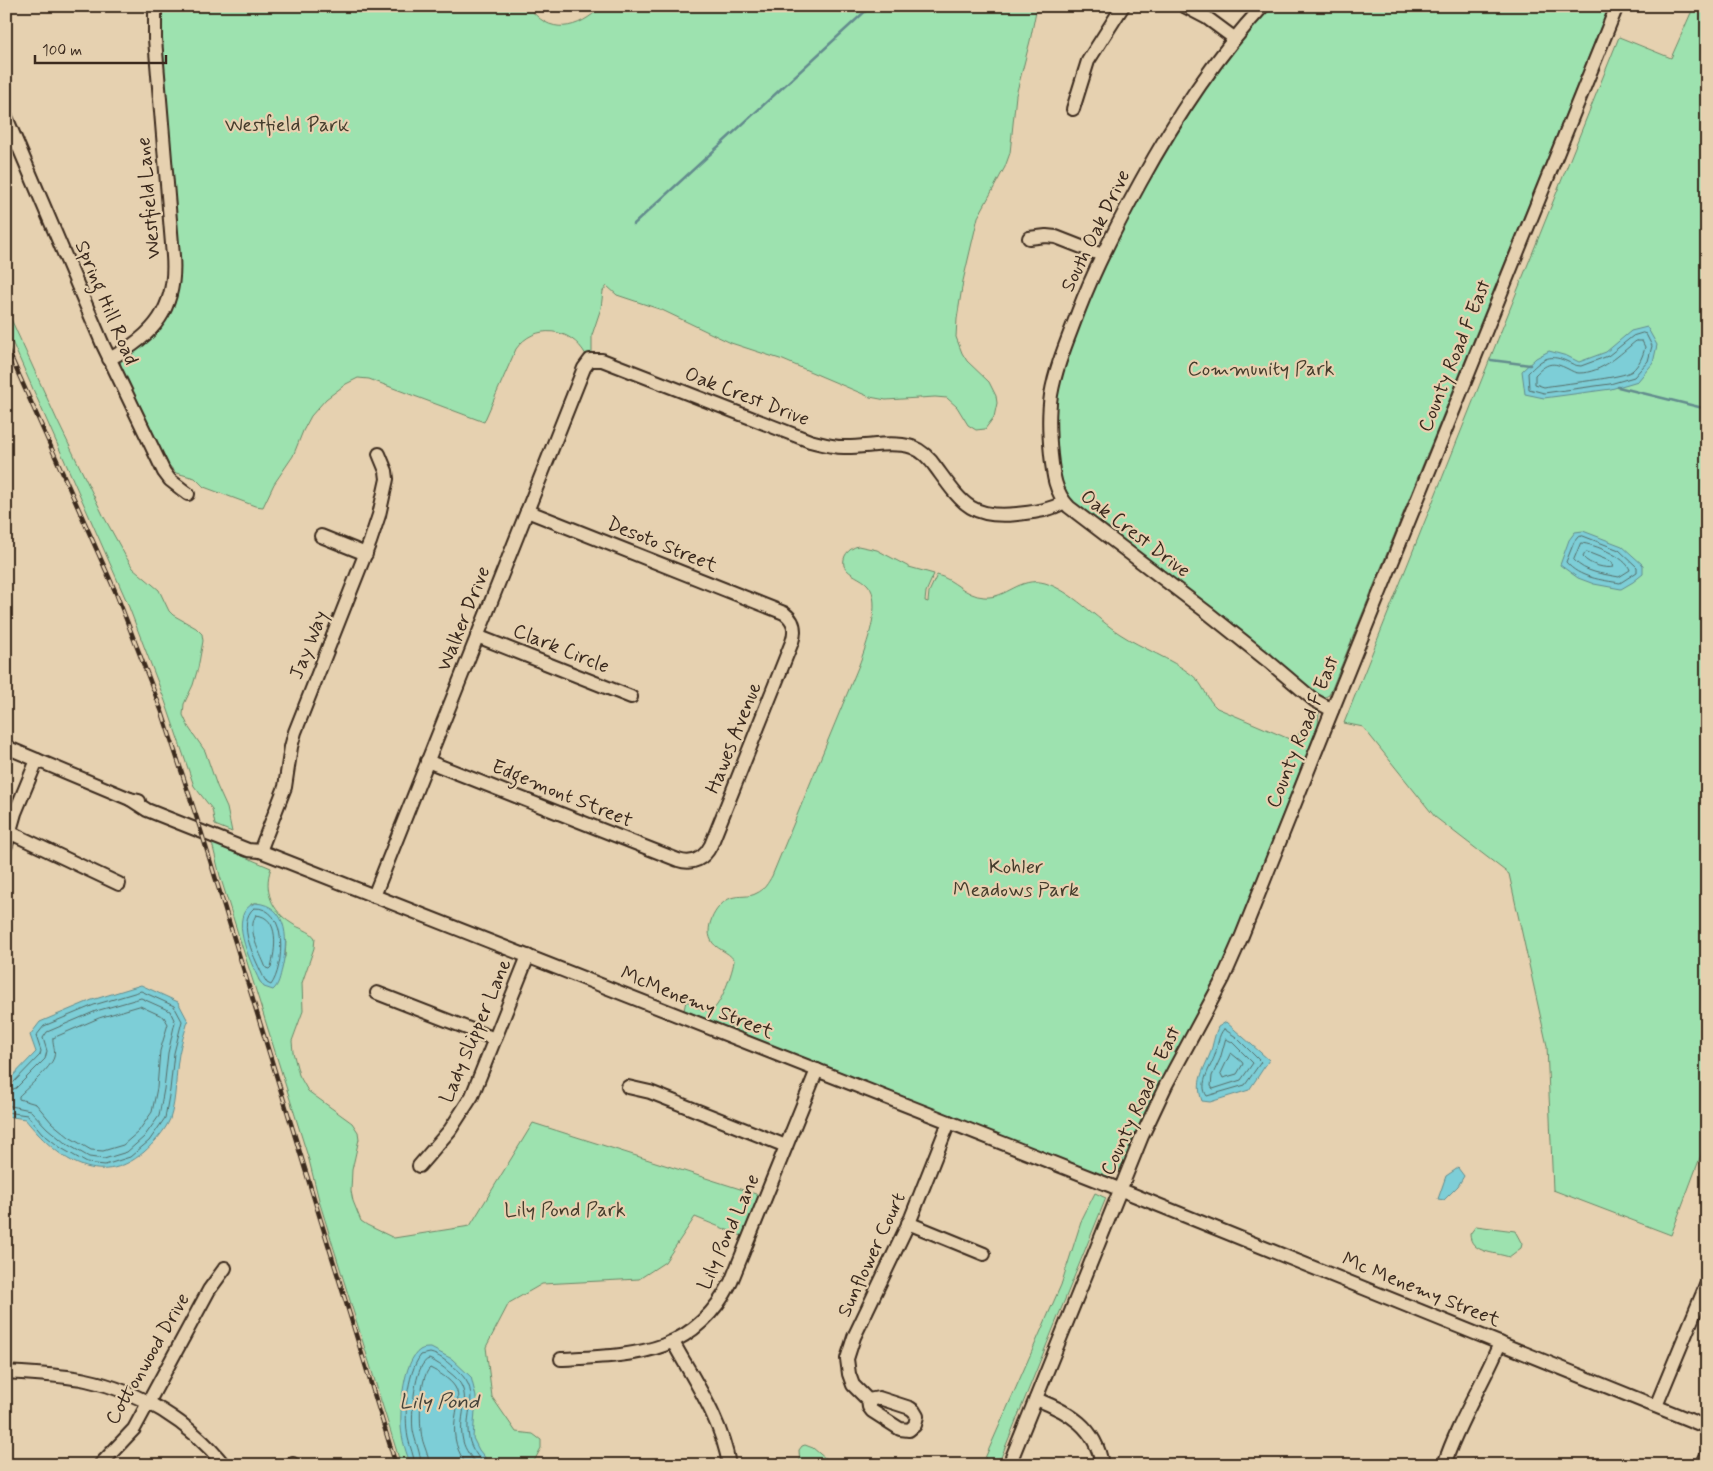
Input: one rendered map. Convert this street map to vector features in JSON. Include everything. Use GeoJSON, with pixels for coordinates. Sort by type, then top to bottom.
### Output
{"type":"FeatureCollection","features":[{"type":"Feature","properties":{"kind":"street","name":"Westfield Lane"},"geometry":{"type":"LineString","coordinates":[[109,359],[137,343],[152,329],[167,306],[173,283],[173,256],[155,39],[155,6]]}},
{"type":"Feature","properties":{"kind":"street"},"geometry":{"type":"LineString","coordinates":[[1073,109],[1088,61],[1123,6]]}},
{"type":"Feature","properties":{"kind":"street"},"geometry":{"type":"LineString","coordinates":[[1184,6],[1207,18],[1234,38]]}},
{"type":"Feature","properties":{"kind":"street","name":"South Oak Drive"},"geometry":{"type":"LineString","coordinates":[[1064,502],[1056,487],[1050,429],[1052,394],[1058,368],[1073,325],[1102,255],[1139,185],[1180,114],[1204,77],[1234,38],[1263,6]]}},
{"type":"Feature","properties":{"kind":"street","name":"County Road F East"},"geometry":{"type":"LineString","coordinates":[[1009,1465],[1120,1190],[1159,1100],[1233,957],[1617,6]]}},
{"type":"Feature","properties":{"kind":"street","name":"Spring Hill Road"},"geometry":{"type":"LineString","coordinates":[[6,117],[109,359],[164,472],[172,482],[188,494]]}},
{"type":"Feature","properties":{"kind":"street"},"geometry":{"type":"LineString","coordinates":[[1029,238],[1056,237],[1102,255]]}},
{"type":"Feature","properties":{"kind":"street","name":"Oak Crest Drive"},"geometry":{"type":"LineString","coordinates":[[592,359],[602,360],[814,442],[842,447],[896,445],[914,448],[931,461],[960,499],[982,513],[1001,516],[1040,511],[1050,509],[1064,502],[1247,644],[1316,702],[1332,710]]}},
{"type":"Feature","properties":{"kind":"street","name":"Walker Drive"},"geometry":{"type":"LineString","coordinates":[[374,896],[584,368],[592,359]]}},
{"type":"Feature","properties":{"kind":"street","name":"Jay Way"},"geometry":{"type":"LineString","coordinates":[[260,851],[285,787],[294,735],[374,530],[387,483],[386,472],[379,454]]}},
{"type":"Feature","properties":{"kind":"street","name":"Desoto Street"},"geometry":{"type":"LineString","coordinates":[[526,511],[784,613]]}},
{"type":"Feature","properties":{"kind":"street"},"geometry":{"type":"LineString","coordinates":[[321,536],[366,554]]}},
{"type":"Feature","properties":{"kind":"street","name":"Hawes Avenue"},"geometry":{"type":"LineString","coordinates":[[683,862],[700,859],[707,853],[711,845],[793,637],[793,623],[784,613]]}},
{"type":"Feature","properties":{"kind":"street","name":"Clark Circle"},"geometry":{"type":"LineString","coordinates":[[477,636],[630,697]]}},
{"type":"Feature","properties":{"kind":"street"},"geometry":{"type":"LineString","coordinates":[[6,747],[37,760],[9,832],[6,845]]}},
{"type":"Feature","properties":{"kind":"street","name":"McMenemy Street"},"geometry":{"type":"LineString","coordinates":[[37,760],[130,799],[150,803],[252,843],[260,851],[1120,1190]]}},
{"type":"Feature","properties":{"kind":"street","name":"Edgemont Street"},"geometry":{"type":"LineString","coordinates":[[428,761],[683,862]]}},
{"type":"Feature","properties":{"kind":"street"},"geometry":{"type":"LineString","coordinates":[[9,832],[119,884]]}},
{"type":"Feature","properties":{"kind":"street","name":"Lady Slipper Lane"},"geometry":{"type":"LineString","coordinates":[[419,1166],[450,1130],[464,1110],[479,1079],[528,956]]}},
{"type":"Feature","properties":{"kind":"street"},"geometry":{"type":"LineString","coordinates":[[377,993],[494,1039]]}},
{"type":"Feature","properties":{"kind":"street","name":"Lily Pond Lane"},"geometry":{"type":"LineString","coordinates":[[561,1358],[636,1353],[650,1350],[673,1342],[690,1331],[710,1313],[728,1288],[817,1070]]}},
{"type":"Feature","properties":{"kind":"street"},"geometry":{"type":"LineString","coordinates":[[628,1088],[650,1092],[786,1146]]}},
{"type":"Feature","properties":{"kind":"street","name":"Sunflower Court"},"geometry":{"type":"LineString","coordinates":[[868,1400],[852,1382],[848,1367],[848,1355],[854,1337],[908,1223],[949,1122]]}},
{"type":"Feature","properties":{"kind":"street","name":"Mc Menemy Street"},"geometry":{"type":"LineString","coordinates":[[1120,1190],[1707,1427]]}},
{"type":"Feature","properties":{"kind":"street"},"geometry":{"type":"LineString","coordinates":[[908,1223],[984,1254]]}},
{"type":"Feature","properties":{"kind":"street","name":"Cottonwood Drive"},"geometry":{"type":"LineString","coordinates":[[100,1465],[134,1429],[208,1290],[225,1268]]}},
{"type":"Feature","properties":{"kind":"street"},"geometry":{"type":"LineString","coordinates":[[1656,1406],[1707,1283]]}},
{"type":"Feature","properties":{"kind":"street"},"geometry":{"type":"LineString","coordinates":[[673,1342],[717,1423],[724,1442],[729,1465]]}},
{"type":"Feature","properties":{"kind":"street"},"geometry":{"type":"LineString","coordinates":[[1444,1465],[1455,1436],[1500,1343]]}},
{"type":"Feature","properties":{"kind":"street"},"geometry":{"type":"LineString","coordinates":[[6,1372],[86,1380],[128,1392],[171,1415],[187,1427],[224,1465]]}},
{"type":"Feature","properties":{"kind":"street"},"geometry":{"type":"LineString","coordinates":[[1036,1399],[1067,1412],[1077,1420],[1093,1440],[1102,1465]]}},
{"type":"Feature","properties":{"kind":"street"},"geometry":{"type":"LineString","coordinates":[[1702,1465],[1707,1455]]}},
{"type":"Feature","properties":{"kind":"green space","name":"Westfield Park"},"geometry":{"type":"Polygon","coordinates":[[[161,6],[528,6],[536,16],[545,22],[554,26],[564,26],[583,20],[602,6],[1037,6],[1016,95],[1010,153],[1005,167],[978,217],[963,281],[957,319],[956,337],[962,353],[967,361],[989,382],[996,396],[997,403],[994,417],[985,429],[976,430],[968,425],[957,407],[947,398],[886,400],[870,397],[783,360],[731,343],[662,310],[617,295],[607,286],[603,291],[601,308],[592,335],[592,353],[586,355],[571,339],[562,334],[542,332],[532,335],[516,349],[484,422],[369,379],[358,378],[346,384],[326,399],[311,416],[293,456],[274,484],[263,507],[255,506],[204,487],[195,478],[176,473],[166,462],[120,366],[121,360],[144,345],[163,325],[174,302],[179,277],[179,250],[160,31],[161,6]]]}},
{"type":"Feature","properties":{"kind":"green space","name":"Community Park"},"geometry":{"type":"Polygon","coordinates":[[[1270,6],[1609,6],[1331,691],[1329,695],[1323,698],[1075,506],[1065,493],[1058,471],[1055,429],[1056,402],[1060,377],[1107,257],[1187,111],[1217,68],[1270,6]]]}},
{"type":"Feature","properties":{"kind":"green space"},"geometry":{"type":"Polygon","coordinates":[[[1694,6],[1707,6],[1707,1139],[1671,1235],[1553,1190],[1547,1046],[1509,874],[1435,817],[1363,727],[1344,723],[1619,37],[1671,58],[1694,6]]]}},
{"type":"Feature","properties":{"kind":"green space"},"geometry":{"type":"Polygon","coordinates":[[[6,308],[57,420],[104,517],[126,557],[133,568],[159,590],[169,611],[202,634],[203,641],[198,668],[193,685],[184,704],[183,715],[189,728],[205,751],[227,808],[232,832],[215,825],[212,809],[194,786],[165,701],[127,602],[6,328],[6,308]]]}},
{"type":"Feature","properties":{"kind":"green space","name":"Kohler Meadows Park"},"geometry":{"type":"Polygon","coordinates":[[[858,546],[877,550],[909,567],[934,574],[926,592],[925,601],[928,602],[929,592],[937,575],[971,594],[984,597],[1000,595],[1028,583],[1045,583],[1054,587],[1074,598],[1120,634],[1192,675],[1217,708],[1291,740],[1296,738],[1307,720],[1317,710],[1319,713],[1318,725],[1230,947],[1157,1088],[1120,1169],[1114,1175],[1101,1175],[684,1010],[686,1001],[709,1011],[719,1002],[729,979],[734,960],[715,946],[711,940],[709,928],[713,916],[721,905],[731,898],[754,895],[759,892],[772,876],[859,665],[872,624],[874,602],[868,585],[849,572],[844,566],[846,553],[858,546]]]}},
{"type":"Feature","properties":{"kind":"green space","name":"Lily Pond Park"},"geometry":{"type":"Polygon","coordinates":[[[212,843],[271,868],[268,884],[274,906],[284,918],[315,938],[314,948],[302,983],[303,1011],[292,1041],[293,1052],[299,1075],[308,1091],[352,1123],[358,1132],[359,1139],[352,1170],[351,1191],[361,1221],[367,1225],[394,1238],[470,1226],[533,1123],[759,1195],[742,1236],[695,1217],[665,1262],[639,1279],[542,1284],[509,1303],[486,1347],[492,1397],[516,1432],[533,1434],[541,1440],[541,1448],[532,1465],[401,1465],[320,1204],[309,1160],[220,876],[212,843]],[[258,903],[251,904],[259,980],[264,987],[285,957],[286,941],[258,903]]]}},
{"type":"Feature","properties":{"kind":"green space"},"geometry":{"type":"Polygon","coordinates":[[[1095,1193],[1106,1198],[998,1465],[982,1465],[1061,1285],[1082,1219],[1095,1193]]]}},
{"type":"Feature","properties":{"kind":"green space"},"geometry":{"type":"Polygon","coordinates":[[[1476,1226],[1515,1231],[1522,1244],[1521,1248],[1509,1257],[1484,1251],[1474,1245],[1471,1240],[1470,1234],[1476,1226]]]}},
{"type":"Feature","properties":{"kind":"green space"},"geometry":{"type":"Polygon","coordinates":[[[805,1445],[813,1448],[833,1465],[800,1465],[799,1450],[805,1445]]]}},
{"type":"Feature","properties":{"kind":"water"},"geometry":{"type":"Polygon","coordinates":[[[1647,327],[1657,345],[1653,363],[1638,381],[1611,389],[1544,398],[1525,394],[1522,371],[1536,358],[1549,351],[1567,356],[1579,362],[1606,352],[1631,331],[1647,327]]]}},
{"type":"Feature","properties":{"kind":"water"},"geometry":{"type":"Polygon","coordinates":[[[1583,531],[1622,546],[1643,565],[1643,574],[1621,589],[1594,584],[1578,578],[1560,565],[1569,540],[1575,532],[1583,531]]]}},
{"type":"Feature","properties":{"kind":"water"},"geometry":{"type":"Polygon","coordinates":[[[255,903],[266,905],[275,911],[281,918],[284,927],[284,959],[277,986],[273,990],[264,987],[259,980],[243,939],[242,917],[247,909],[255,903]]]}},
{"type":"Feature","properties":{"kind":"water"},"geometry":{"type":"Polygon","coordinates":[[[141,985],[178,1002],[188,1021],[179,1054],[174,1103],[170,1119],[162,1133],[144,1152],[127,1163],[110,1169],[94,1169],[79,1164],[50,1146],[25,1119],[6,1116],[6,1083],[36,1052],[30,1035],[40,1022],[92,1000],[141,985]]]}},
{"type":"Feature","properties":{"kind":"water"},"geometry":{"type":"Polygon","coordinates":[[[1226,1022],[1269,1060],[1249,1090],[1210,1102],[1202,1101],[1199,1088],[1201,1077],[1218,1027],[1226,1022]]]}},
{"type":"Feature","properties":{"kind":"water"},"geometry":{"type":"Polygon","coordinates":[[[1458,1168],[1464,1176],[1458,1186],[1444,1200],[1438,1199],[1446,1176],[1458,1168]]]}},
{"type":"Feature","properties":{"kind":"water","name":"Lily Pond"},"geometry":{"type":"Polygon","coordinates":[[[431,1348],[452,1359],[471,1377],[476,1397],[473,1438],[479,1450],[491,1465],[411,1465],[404,1446],[401,1427],[401,1409],[406,1374],[414,1356],[421,1349],[431,1348]]]}},
{"type":"Feature","properties":{"kind":"waterway"},"geometry":{"type":"LineString","coordinates":[[633,225],[871,6]]}},
{"type":"Feature","properties":{"kind":"waterway"},"geometry":{"type":"LineString","coordinates":[[1491,360],[1530,365]]}},
{"type":"Feature","properties":{"kind":"waterway"},"geometry":{"type":"LineString","coordinates":[[1618,387],[1707,409]]}},
{"type":"Feature","properties":{"kind":"railway"},"geometry":{"type":"LineString","coordinates":[[6,346],[116,593],[162,712],[201,831],[396,1465]]}}]}
